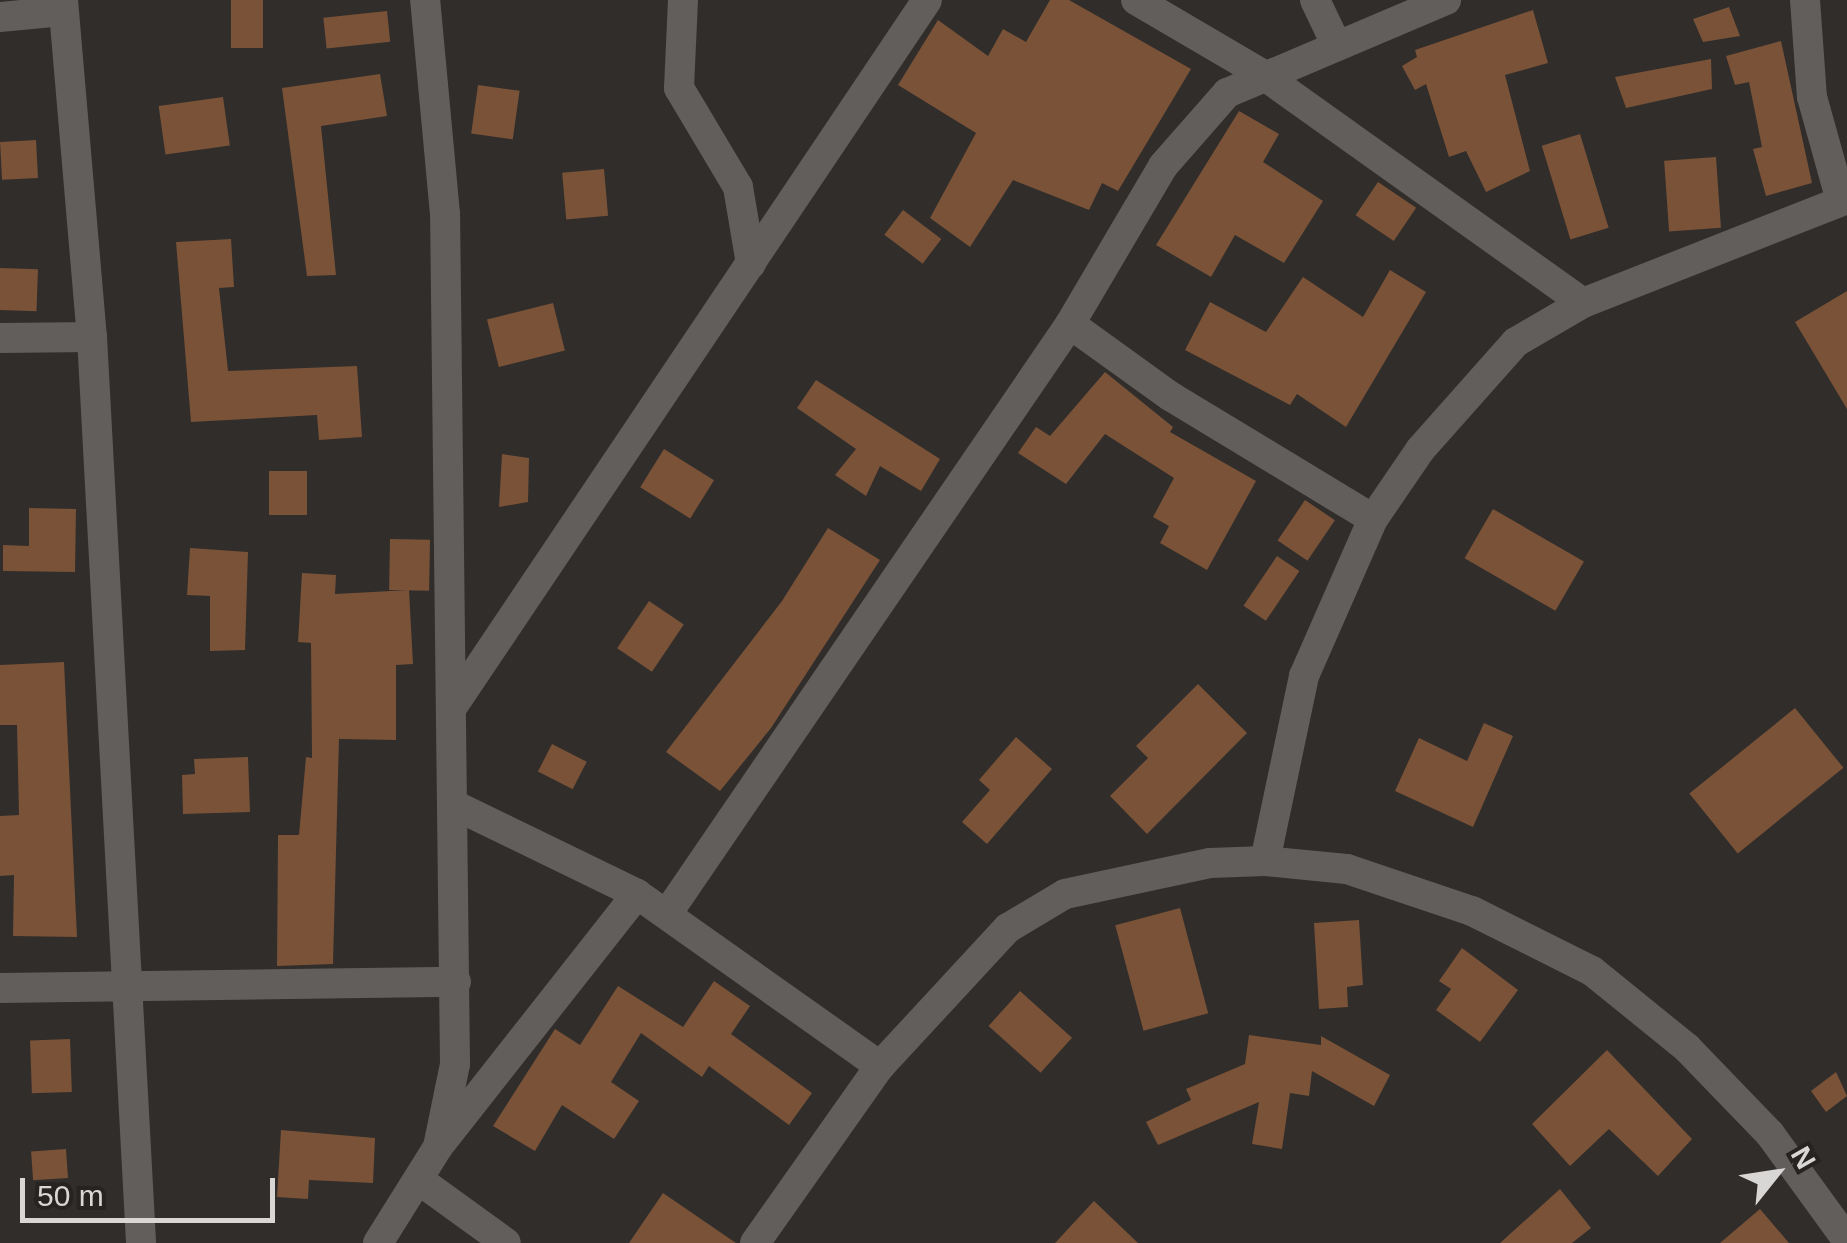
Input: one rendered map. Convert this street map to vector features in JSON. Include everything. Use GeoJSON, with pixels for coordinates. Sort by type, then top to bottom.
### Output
{"type":"FeatureCollection","features":[{"type":"Feature","properties":{"kind":"street"},"geometry":{"type":"LineString","coordinates":[[424,0],[445,214],[454,706],[456,1064],[438,1147]]}},
{"type":"Feature","properties":{"kind":"street"},"geometry":{"type":"LineString","coordinates":[[683,0],[679,88],[738,187],[751,264]]}},
{"type":"Feature","properties":{"kind":"street"},"geometry":{"type":"LineString","coordinates":[[454,706],[927,0]]}},
{"type":"Feature","properties":{"kind":"street"},"geometry":{"type":"LineString","coordinates":[[1136,0],[1262,74],[1584,304]]}},
{"type":"Feature","properties":{"kind":"street"},"geometry":{"type":"LineString","coordinates":[[1316,0],[1334,42]]}},
{"type":"Feature","properties":{"kind":"street"},"geometry":{"type":"LineString","coordinates":[[668,914],[1070,324],[1163,166],[1227,93],[1334,42],[1446,0]]}},
{"type":"Feature","properties":{"kind":"street"},"geometry":{"type":"LineString","coordinates":[[1265,860],[1304,676],[1373,519],[1420,450],[1516,342],[1584,304],[1844,200],[1812,97],[1806,0]]}},
{"type":"Feature","properties":{"kind":"street"},"geometry":{"type":"LineString","coordinates":[[0,17],[63,5],[92,338],[132,987],[141,1243]]}},
{"type":"Feature","properties":{"kind":"street"},"geometry":{"type":"LineString","coordinates":[[1070,324],[1170,396],[1373,519]]}},
{"type":"Feature","properties":{"kind":"street"},"geometry":{"type":"LineString","coordinates":[[0,338],[92,338]]}},
{"type":"Feature","properties":{"kind":"street"},"geometry":{"type":"LineString","coordinates":[[452,804],[637,894],[880,1066]]}},
{"type":"Feature","properties":{"kind":"street"},"geometry":{"type":"LineString","coordinates":[[756,1243],[880,1066],[1008,928],[1066,894],[1210,863],[1265,860],[1346,869],[1454,905],[1592,972],[1687,1048],[1770,1134],[1847,1240]]}},
{"type":"Feature","properties":{"kind":"street"},"geometry":{"type":"LineString","coordinates":[[378,1243],[438,1147],[637,894]]}},
{"type":"Feature","properties":{"kind":"street"},"geometry":{"type":"LineString","coordinates":[[0,988],[456,982]]}},
{"type":"Feature","properties":{"kind":"street"},"geometry":{"type":"LineString","coordinates":[[420,1180],[506,1243]]}},
{"type":"Feature","properties":{"kind":"building"},"geometry":{"type":"Polygon","coordinates":[[[231,0],[263,0],[263,48],[231,48],[231,0]]]}},
{"type":"Feature","properties":{"kind":"building"},"geometry":{"type":"Polygon","coordinates":[[[1050,0],[1069,0],[1191,69],[1118,191],[1102,183],[1089,210],[1013,180],[970,247],[930,218],[976,133],[898,85],[938,20],[988,56],[1003,29],[1026,42],[1050,0]]]}},
{"type":"Feature","properties":{"kind":"building"},"geometry":{"type":"Polygon","coordinates":[[[1729,7],[1740,36],[1703,42],[1693,19],[1729,7]]]}},
{"type":"Feature","properties":{"kind":"building"},"geometry":{"type":"Polygon","coordinates":[[[1533,10],[1548,63],[1505,75],[1530,171],[1486,192],[1466,151],[1449,157],[1426,84],[1415,90],[1402,66],[1417,57],[1415,50],[1533,10]]]}},
{"type":"Feature","properties":{"kind":"building"},"geometry":{"type":"Polygon","coordinates":[[[387,11],[390,42],[327,49],[323,18],[387,11]]]}},
{"type":"Feature","properties":{"kind":"building"},"geometry":{"type":"Polygon","coordinates":[[[1781,41],[1812,183],[1766,196],[1753,149],[1762,147],[1749,82],[1735,85],[1726,56],[1781,41]]]}},
{"type":"Feature","properties":{"kind":"building"},"geometry":{"type":"Polygon","coordinates":[[[1711,59],[1712,89],[1626,108],[1615,77],[1711,59]]]}},
{"type":"Feature","properties":{"kind":"building"},"geometry":{"type":"Polygon","coordinates":[[[380,74],[387,116],[321,126],[336,275],[307,276],[282,88],[380,74]]]}},
{"type":"Feature","properties":{"kind":"building"},"geometry":{"type":"Polygon","coordinates":[[[478,85],[520,91],[513,139],[471,134],[478,85]]]}},
{"type":"Feature","properties":{"kind":"building"},"geometry":{"type":"Polygon","coordinates":[[[223,97],[230,146],[165,155],[159,106],[223,97]]]}},
{"type":"Feature","properties":{"kind":"building"},"geometry":{"type":"Polygon","coordinates":[[[1239,111],[1279,134],[1263,162],[1323,201],[1284,263],[1235,235],[1211,277],[1156,245],[1239,111]]]}},
{"type":"Feature","properties":{"kind":"building"},"geometry":{"type":"Polygon","coordinates":[[[1580,134],[1609,228],[1570,239],[1542,146],[1580,134]]]}},
{"type":"Feature","properties":{"kind":"building"},"geometry":{"type":"Polygon","coordinates":[[[36,140],[38,178],[2,180],[0,142],[36,140]]]}},
{"type":"Feature","properties":{"kind":"building"},"geometry":{"type":"Polygon","coordinates":[[[1716,157],[1721,228],[1669,231],[1664,161],[1716,157]]]}},
{"type":"Feature","properties":{"kind":"building"},"geometry":{"type":"Polygon","coordinates":[[[604,169],[608,216],[566,219],[562,173],[604,169]]]}},
{"type":"Feature","properties":{"kind":"building"},"geometry":{"type":"Polygon","coordinates":[[[1378,182],[1416,208],[1394,241],[1356,215],[1378,182]]]}},
{"type":"Feature","properties":{"kind":"building"},"geometry":{"type":"Polygon","coordinates":[[[903,210],[941,239],[923,264],[884,235],[903,210]]]}},
{"type":"Feature","properties":{"kind":"building"},"geometry":{"type":"Polygon","coordinates":[[[231,239],[234,287],[219,288],[228,371],[357,366],[362,437],[319,440],[317,415],[191,422],[176,242],[231,239]]]}},
{"type":"Feature","properties":{"kind":"building"},"geometry":{"type":"Polygon","coordinates":[[[0,268],[38,269],[37,311],[0,310],[0,268]]]}},
{"type":"Feature","properties":{"kind":"building"},"geometry":{"type":"Polygon","coordinates":[[[1390,270],[1426,292],[1346,427],[1297,394],[1290,405],[1185,350],[1210,302],[1266,332],[1303,277],[1363,317],[1390,270]]]}},
{"type":"Feature","properties":{"kind":"building"},"geometry":{"type":"Polygon","coordinates":[[[1847,291],[1847,409],[1795,322],[1847,291]]]}},
{"type":"Feature","properties":{"kind":"building"},"geometry":{"type":"Polygon","coordinates":[[[553,303],[565,351],[499,367],[487,319],[553,303]]]}},
{"type":"Feature","properties":{"kind":"building"},"geometry":{"type":"Polygon","coordinates":[[[1105,372],[1173,427],[1170,432],[1256,481],[1207,570],[1160,543],[1169,526],[1153,517],[1174,478],[1105,434],[1066,484],[1018,453],[1036,427],[1050,436],[1105,372]]]}},
{"type":"Feature","properties":{"kind":"building"},"geometry":{"type":"Polygon","coordinates":[[[816,380],[940,459],[921,491],[880,466],[866,496],[835,475],[856,449],[797,408],[816,380]]]}},
{"type":"Feature","properties":{"kind":"building"},"geometry":{"type":"Polygon","coordinates":[[[664,449],[714,480],[690,518],[640,487],[664,449]]]}},
{"type":"Feature","properties":{"kind":"building"},"geometry":{"type":"Polygon","coordinates":[[[502,454],[529,458],[528,502],[499,507],[502,454]]]}},
{"type":"Feature","properties":{"kind":"building"},"geometry":{"type":"Polygon","coordinates":[[[269,471],[307,471],[307,515],[269,515],[269,471]]]}},
{"type":"Feature","properties":{"kind":"building"},"geometry":{"type":"Polygon","coordinates":[[[1305,500],[1335,520],[1307,561],[1278,541],[1305,500]]]}},
{"type":"Feature","properties":{"kind":"building"},"geometry":{"type":"Polygon","coordinates":[[[29,508],[76,509],[75,572],[3,571],[3,545],[29,546],[29,508]]]}},
{"type":"Feature","properties":{"kind":"building"},"geometry":{"type":"Polygon","coordinates":[[[1493,509],[1584,562],[1555,611],[1464,558],[1493,509]]]}},
{"type":"Feature","properties":{"kind":"building"},"geometry":{"type":"Polygon","coordinates":[[[828,528],[880,560],[771,728],[720,791],[666,752],[782,601],[828,528]]]}},
{"type":"Feature","properties":{"kind":"building"},"geometry":{"type":"Polygon","coordinates":[[[390,539],[430,540],[429,591],[389,590],[390,539]]]}},
{"type":"Feature","properties":{"kind":"building"},"geometry":{"type":"Polygon","coordinates":[[[190,548],[248,552],[245,650],[210,651],[210,596],[187,595],[190,548]]]}},
{"type":"Feature","properties":{"kind":"building"},"geometry":{"type":"Polygon","coordinates":[[[1277,556],[1299,571],[1266,621],[1243,606],[1277,556]]]}},
{"type":"Feature","properties":{"kind":"building"},"geometry":{"type":"Polygon","coordinates":[[[302,573],[336,575],[335,594],[409,590],[413,664],[396,665],[396,740],[339,739],[333,964],[277,966],[278,835],[299,835],[306,757],[312,758],[311,643],[298,642],[302,573]]]}},
{"type":"Feature","properties":{"kind":"building"},"geometry":{"type":"Polygon","coordinates":[[[649,601],[684,624],[652,672],[617,648],[649,601]]]}},
{"type":"Feature","properties":{"kind":"building"},"geometry":{"type":"Polygon","coordinates":[[[64,662],[77,937],[13,936],[14,875],[0,876],[0,816],[19,815],[17,725],[0,725],[0,665],[64,662]]]}},
{"type":"Feature","properties":{"kind":"building"},"geometry":{"type":"Polygon","coordinates":[[[1198,684],[1247,733],[1147,834],[1110,796],[1148,758],[1136,746],[1198,684]]]}},
{"type":"Feature","properties":{"kind":"building"},"geometry":{"type":"Polygon","coordinates":[[[1795,708],[1843,768],[1738,853],[1689,794],[1795,708]]]}},
{"type":"Feature","properties":{"kind":"building"},"geometry":{"type":"Polygon","coordinates":[[[1484,723],[1513,736],[1473,827],[1395,791],[1419,738],[1467,761],[1484,723]]]}},
{"type":"Feature","properties":{"kind":"building"},"geometry":{"type":"Polygon","coordinates":[[[1016,737],[1052,769],[987,844],[962,822],[990,790],[979,780],[1016,737]]]}},
{"type":"Feature","properties":{"kind":"building"},"geometry":{"type":"Polygon","coordinates":[[[552,744],[587,762],[573,789],[538,772],[552,744]]]}},
{"type":"Feature","properties":{"kind":"building"},"geometry":{"type":"Polygon","coordinates":[[[248,757],[250,812],[183,814],[182,775],[195,774],[194,759],[248,757]]]}},
{"type":"Feature","properties":{"kind":"building"},"geometry":{"type":"Polygon","coordinates":[[[1180,908],[1208,1013],[1143,1031],[1115,925],[1180,908]]]}},
{"type":"Feature","properties":{"kind":"building"},"geometry":{"type":"Polygon","coordinates":[[[1359,920],[1363,985],[1347,987],[1348,1007],[1319,1009],[1314,923],[1359,920]]]}},
{"type":"Feature","properties":{"kind":"building"},"geometry":{"type":"Polygon","coordinates":[[[1462,948],[1518,990],[1480,1042],[1436,1010],[1451,989],[1439,981],[1462,948]]]}},
{"type":"Feature","properties":{"kind":"building"},"geometry":{"type":"Polygon","coordinates":[[[714,981],[750,1006],[731,1034],[812,1093],[789,1125],[709,1066],[702,1077],[641,1033],[611,1082],[639,1101],[614,1139],[562,1105],[535,1151],[493,1126],[555,1029],[580,1045],[618,986],[683,1027],[714,981]]]}},
{"type":"Feature","properties":{"kind":"building"},"geometry":{"type":"Polygon","coordinates":[[[1020,991],[1072,1038],[1041,1073],[989,1026],[1020,991]]]}},
{"type":"Feature","properties":{"kind":"building"},"geometry":{"type":"Polygon","coordinates":[[[1249,1035],[1321,1045],[1321,1036],[1390,1075],[1374,1106],[1312,1071],[1309,1096],[1290,1093],[1282,1149],[1252,1144],[1259,1102],[1158,1145],[1146,1122],[1191,1100],[1186,1089],[1245,1064],[1249,1035]]]}},
{"type":"Feature","properties":{"kind":"building"},"geometry":{"type":"Polygon","coordinates":[[[70,1039],[72,1092],[32,1093],[30,1040],[70,1039]]]}},
{"type":"Feature","properties":{"kind":"building"},"geometry":{"type":"Polygon","coordinates":[[[1607,1050],[1692,1139],[1658,1176],[1609,1129],[1570,1166],[1532,1124],[1607,1050]]]}},
{"type":"Feature","properties":{"kind":"building"},"geometry":{"type":"Polygon","coordinates":[[[1836,1072],[1847,1096],[1826,1112],[1811,1091],[1836,1072]]]}},
{"type":"Feature","properties":{"kind":"building"},"geometry":{"type":"Polygon","coordinates":[[[281,1130],[375,1138],[373,1183],[309,1180],[308,1199],[277,1197],[281,1130]]]}},
{"type":"Feature","properties":{"kind":"building"},"geometry":{"type":"Polygon","coordinates":[[[66,1149],[68,1178],[33,1180],[31,1151],[66,1149]]]}},
{"type":"Feature","properties":{"kind":"building"},"geometry":{"type":"Polygon","coordinates":[[[1560,1189],[1591,1228],[1572,1243],[1500,1243],[1560,1189]]]}},
{"type":"Feature","properties":{"kind":"building"},"geometry":{"type":"Polygon","coordinates":[[[663,1193],[736,1243],[629,1243],[663,1193]]]}},
{"type":"Feature","properties":{"kind":"building"},"geometry":{"type":"Polygon","coordinates":[[[1094,1201],[1138,1243],[1055,1243],[1094,1201]]]}},
{"type":"Feature","properties":{"kind":"building"},"geometry":{"type":"Polygon","coordinates":[[[1760,1209],[1789,1243],[1720,1243],[1760,1209]]]}}]}
